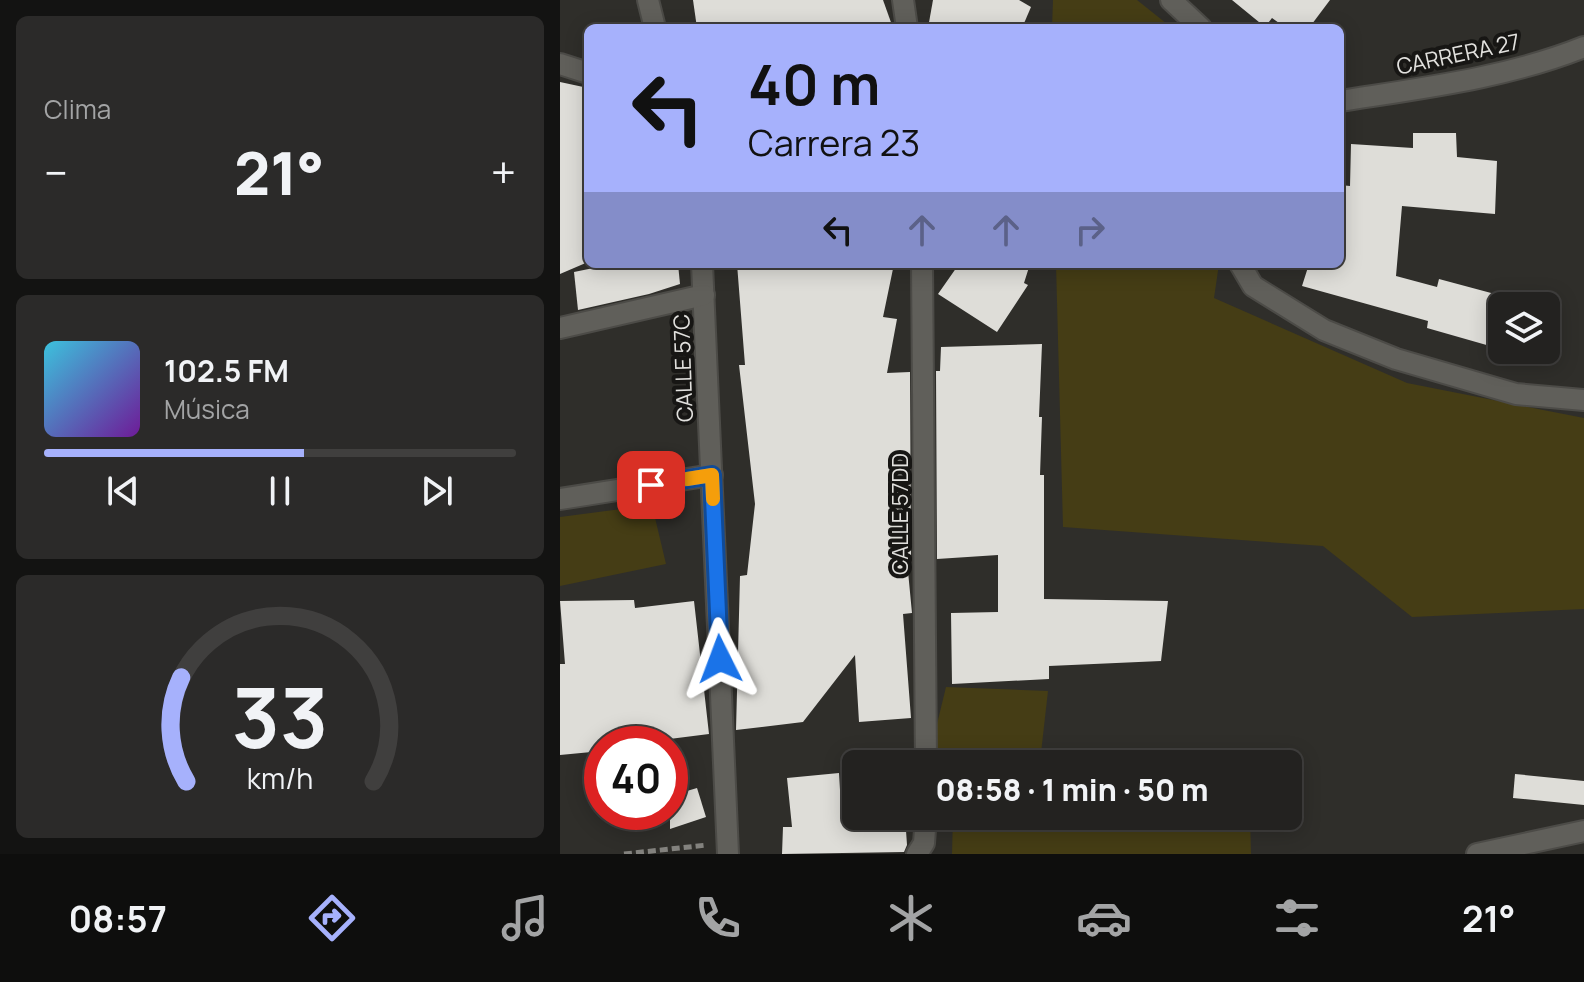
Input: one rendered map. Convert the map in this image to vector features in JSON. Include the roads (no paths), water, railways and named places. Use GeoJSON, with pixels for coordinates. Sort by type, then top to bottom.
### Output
{"type":"FeatureCollection","features":[{"type":"Feature","properties":{"kind":"street"},"geometry":{"type":"LineString","coordinates":[[648,0],[654,24]]}},
{"type":"Feature","properties":{"kind":"street"},"geometry":{"type":"LineString","coordinates":[[903,0],[906,24]]}},
{"type":"Feature","properties":{"kind":"street"},"geometry":{"type":"LineString","coordinates":[[1171,0],[1197,24]]}},
{"type":"Feature","properties":{"kind":"street","name":"CARRERA 27"},"geometry":{"type":"LineString","coordinates":[[1344,100],[1455,83],[1584,47]]}},
{"type":"Feature","properties":{"kind":"street"},"geometry":{"type":"LineString","coordinates":[[560,64],[584,72]]}},
{"type":"Feature","properties":{"kind":"street","name":"CALLE 57C"},"geometry":{"type":"LineString","coordinates":[[702,268],[728,849]]}},
{"type":"Feature","properties":{"kind":"street","name":"CALLE 57DD"},"geometry":{"type":"LineString","coordinates":[[922,268],[926,750]]}},
{"type":"Feature","properties":{"kind":"street"},"geometry":{"type":"LineString","coordinates":[[1242,268],[1253,286],[1324,330],[1396,359],[1516,394],[1584,400]]}},
{"type":"Feature","properties":{"kind":"street"},"geometry":{"type":"LineString","coordinates":[[560,328],[704,295]]}},
{"type":"Feature","properties":{"kind":"street"},"geometry":{"type":"LineString","coordinates":[[560,499],[712,475]]}},
{"type":"Feature","properties":{"kind":"street"},"geometry":{"type":"LineString","coordinates":[[917,854],[924,843],[925,830]]}},
{"type":"Feature","properties":{"kind":"street"},"geometry":{"type":"LineString","coordinates":[[1477,854],[1584,831]]}}]}
